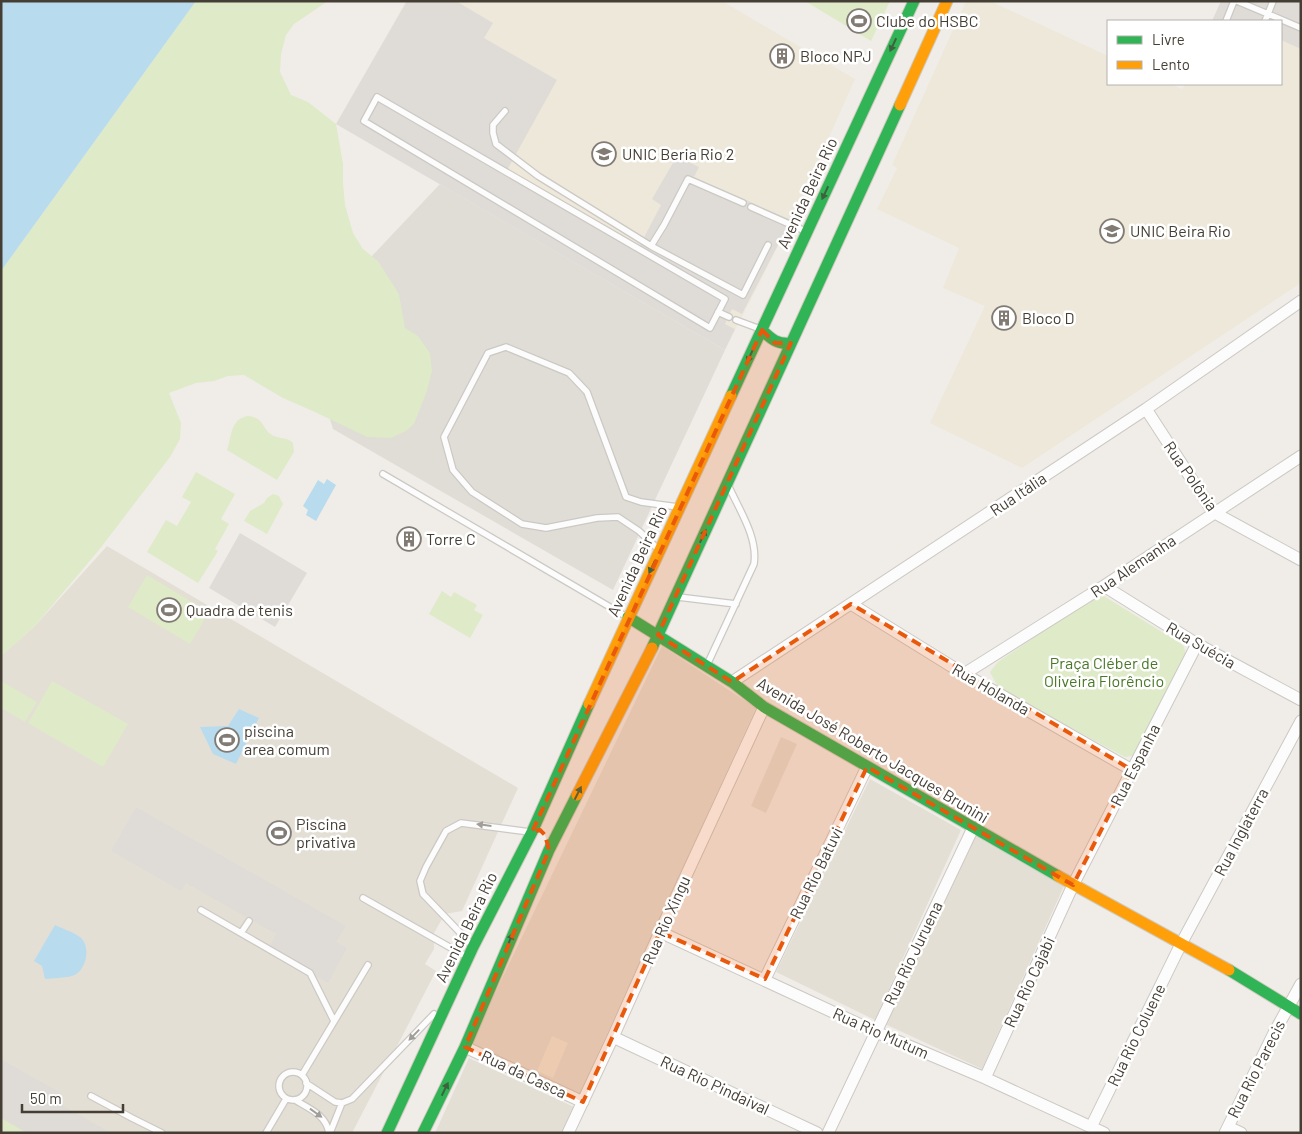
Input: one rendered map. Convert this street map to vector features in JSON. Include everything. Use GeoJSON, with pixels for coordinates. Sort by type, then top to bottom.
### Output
{"type":"FeatureCollection","features":[{"type":"Feature","properties":{"kind":"main road","name":"Avenida Beira Rio"},"geometry":{"type":"LineString","coordinates":[[387,1133],[471,952],[532,832],[628,617],[914,1]]}},
{"type":"Feature","properties":{"kind":"main road"},"geometry":{"type":"LineString","coordinates":[[424,1133],[465,1047],[549,850],[658,635],[947,1]]}},
{"type":"Feature","properties":{"kind":"main road"},"geometry":{"type":"LineString","coordinates":[[762,330],[775,343],[780,345],[791,343]]}},
{"type":"Feature","properties":{"kind":"main road","name":"Avenida José Roberto Jacques Brunini"},"geometry":{"type":"LineString","coordinates":[[628,617],[732,682],[764,707],[1073,886],[1250,981],[1301,1014]]}},
{"type":"Feature","properties":{"kind":"main road"},"geometry":{"type":"LineString","coordinates":[[532,832],[541,831],[545,835],[549,850]]}},
{"type":"Feature","properties":{"kind":"street","name":"Rua Itália"},"geometry":{"type":"LineString","coordinates":[[732,682],[1146,409],[1301,301]]}},
{"type":"Feature","properties":{"kind":"street","name":"Rua Polônia"},"geometry":{"type":"LineString","coordinates":[[1146,409],[1213,512],[1301,560]]}},
{"type":"Feature","properties":{"kind":"street","name":"Rua Alemanha"},"geometry":{"type":"LineString","coordinates":[[964,674],[1104,586],[1213,512],[1301,456]]}},
{"type":"Feature","properties":{"kind":"street","name":"Rua Suécia"},"geometry":{"type":"LineString","coordinates":[[1104,586],[1197,644],[1301,700]]}},
{"type":"Feature","properties":{"kind":"street","name":"Rua Holanda"},"geometry":{"type":"LineString","coordinates":[[851,604],[964,674],[1132,770]]}},
{"type":"Feature","properties":{"kind":"street","name":"Rua Espanha"},"geometry":{"type":"LineString","coordinates":[[1073,886],[1197,644]]}},
{"type":"Feature","properties":{"kind":"street","name":"Rua Rio Xingu"},"geometry":{"type":"LineString","coordinates":[[568,1133],[614,1037],[660,932],[764,707]]}},
{"type":"Feature","properties":{"kind":"street","name":"Rua Inglaterra"},"geometry":{"type":"LineString","coordinates":[[1181,944],[1301,721]]}},
{"type":"Feature","properties":{"kind":"street","name":"Rua Rio Batuvi"},"geometry":{"type":"LineString","coordinates":[[765,979],[867,767]]}},
{"type":"Feature","properties":{"kind":"street","name":"Rua Rio Juruena"},"geometry":{"type":"LineString","coordinates":[[828,1133],[973,828]]}},
{"type":"Feature","properties":{"kind":"street","name":"Rua Rio Cajabi"},"geometry":{"type":"LineString","coordinates":[[985,1078],[1073,886]]}},
{"type":"Feature","properties":{"kind":"street","name":"Rua Rio Mutum"},"geometry":{"type":"LineString","coordinates":[[660,932],[876,1032],[985,1078],[1104,1133]]}},
{"type":"Feature","properties":{"kind":"street","name":"Rua Rio Coluene"},"geometry":{"type":"LineString","coordinates":[[1091,1127],[1181,944]]}},
{"type":"Feature","properties":{"kind":"street","name":"Rua Rio Parecis"},"geometry":{"type":"LineString","coordinates":[[1226,1130],[1301,984]]}},
{"type":"Feature","properties":{"kind":"street","name":"Rua Rio Pindaival"},"geometry":{"type":"LineString","coordinates":[[614,1037],[817,1133]]}},
{"type":"Feature","properties":{"kind":"street","name":"Rua da Casca"},"geometry":{"type":"LineString","coordinates":[[465,1047],[583,1102]]}},
{"type":"Feature","properties":{"kind":"street"},"geometry":{"type":"LineString","coordinates":[[1226,1130],[1241,1133]]}},
{"type":"Feature","properties":{"kind":"lane"},"geometry":{"type":"LineString","coordinates":[[1226,20],[1236,1],[1300,26]]}},
{"type":"Feature","properties":{"kind":"lane"},"geometry":{"type":"LineString","coordinates":[[1265,20],[1273,1]]}},
{"type":"Feature","properties":{"kind":"lane"},"geometry":{"type":"LineString","coordinates":[[377,98],[725,299],[718,312],[710,328],[364,121],[377,98]]}},
{"type":"Feature","properties":{"kind":"lane"},"geometry":{"type":"LineString","coordinates":[[505,111],[493,125],[496,144],[538,176],[652,246],[742,295],[768,245]]}},
{"type":"Feature","properties":{"kind":"lane"},"geometry":{"type":"LineString","coordinates":[[652,246],[688,178],[743,203]]}},
{"type":"Feature","properties":{"kind":"lane"},"geometry":{"type":"LineString","coordinates":[[751,207],[806,232]]}},
{"type":"Feature","properties":{"kind":"lane"},"geometry":{"type":"LineString","coordinates":[[718,312],[728,317]]}},
{"type":"Feature","properties":{"kind":"lane"},"geometry":{"type":"LineString","coordinates":[[736,320],[762,330]]}},
{"type":"Feature","properties":{"kind":"lane"},"geometry":{"type":"LineString","coordinates":[[659,551],[639,531],[618,517],[597,518],[546,528],[522,524],[472,492],[453,470],[444,437],[488,353],[506,347],[569,373],[587,392],[626,497],[641,502],[680,508]]}},
{"type":"Feature","properties":{"kind":"lane","name":"Avenida José Roberto Jacques Brunini"},"geometry":{"type":"LineString","coordinates":[[383,474],[628,617]]}},
{"type":"Feature","properties":{"kind":"lane"},"geometry":{"type":"LineString","coordinates":[[707,666],[754,564],[755,556],[750,532],[728,483]]}},
{"type":"Feature","properties":{"kind":"lane"},"geometry":{"type":"LineString","coordinates":[[676,596],[736,604]]}},
{"type":"Feature","properties":{"kind":"lane"},"geometry":{"type":"LineString","coordinates":[[471,952],[422,894],[420,881],[426,867],[446,831],[462,823],[532,832]]}},
{"type":"Feature","properties":{"kind":"lane"},"geometry":{"type":"LineString","coordinates":[[363,898],[471,952]]}},
{"type":"Feature","properties":{"kind":"lane"},"geometry":{"type":"LineString","coordinates":[[201,910],[310,974],[334,1021]]}},
{"type":"Feature","properties":{"kind":"lane"},"geometry":{"type":"LineString","coordinates":[[241,933],[249,922]]}},
{"type":"Feature","properties":{"kind":"lane"},"geometry":{"type":"LineString","coordinates":[[302,1075],[368,965]]}},
{"type":"Feature","properties":{"kind":"lane"},"geometry":{"type":"LineString","coordinates":[[330,1133],[327,1124],[320,1115],[295,1100],[286,1099],[280,1092],[279,1083],[281,1079],[292,1072],[302,1075],[306,1083],[334,1102],[342,1103],[352,1099],[448,1000]]}},
{"type":"Feature","properties":{"kind":"lane"},"geometry":{"type":"LineString","coordinates":[[295,1100],[305,1092],[306,1083]]}},
{"type":"Feature","properties":{"kind":"lane"},"geometry":{"type":"LineString","coordinates":[[90,1096],[162,1133]]}},
{"type":"Feature","properties":{"kind":"lane"},"geometry":{"type":"LineString","coordinates":[[266,1133],[286,1099]]}},
{"type":"Feature","properties":{"kind":"lane"},"geometry":{"type":"LineString","coordinates":[[330,1133],[342,1103]]}},
{"type":"Feature","properties":{"kind":"highlighted area"},"geometry":{"type":"Polygon","coordinates":[[[762,330],[775,343],[791,343],[658,635],[732,682],[851,604],[1132,770],[1073,885],[867,767],[765,979],[660,932],[583,1102],[465,1047],[549,850],[545,835],[540,830],[532,832],[762,330]]]}},
{"type":"Feature","properties":{"kind":"shaded area","name":"UNIC Beria Rio 2"},"geometry":{"type":"Polygon","coordinates":[[[406,1],[722,1],[855,79],[795,213],[725,350],[336,124],[406,1]]]}},
{"type":"Feature","properties":{"kind":"shaded area"},"geometry":{"type":"Polygon","coordinates":[[[407,1],[456,1],[493,23],[484,38],[557,80],[506,172],[640,245],[661,205],[652,199],[677,156],[699,167],[694,177],[791,220],[742,314],[732,309],[725,324],[735,329],[725,350],[336,124],[407,1]]]}},
{"type":"Feature","properties":{"kind":"shaded area","name":"UNIC Beira Rio"},"geometry":{"type":"Polygon","coordinates":[[[966,1],[990,1],[1107,56],[1107,85],[1172,85],[1182,89],[1184,85],[1282,85],[1282,20],[1212,20],[1221,1],[1301,1],[1301,283],[1022,468],[930,423],[985,306],[943,288],[959,248],[877,209],[897,168],[892,165],[966,1]]]}},
{"type":"Feature","properties":{"kind":"shaded area"},"geometry":{"type":"Polygon","coordinates":[[[1221,1],[1301,1],[1301,49],[1282,40],[1282,20],[1212,20],[1221,1]]]}},
{"type":"Feature","properties":{"kind":"shaded area"},"geometry":{"type":"Polygon","coordinates":[[[440,184],[725,350],[613,590],[333,429],[303,329],[440,184]]]}},
{"type":"Feature","properties":{"kind":"shaded area"},"geometry":{"type":"Polygon","coordinates":[[[240,533],[307,573],[275,627],[209,588],[240,533]]]}},
{"type":"Feature","properties":{"kind":"shaded area"},"geometry":{"type":"Polygon","coordinates":[[[107,546],[518,788],[462,911],[445,914],[434,933],[434,949],[425,964],[436,971],[352,1133],[29,1133],[1,1116],[1,656],[34,627],[107,546]]]}},
{"type":"Feature","properties":{"kind":"shaded area"},"geometry":{"type":"Polygon","coordinates":[[[662,646],[756,708],[579,1095],[470,1045],[662,646]]]}},
{"type":"Feature","properties":{"kind":"shaded area"},"geometry":{"type":"Polygon","coordinates":[[[781,737],[797,744],[766,813],[751,806],[781,737]]]}},
{"type":"Feature","properties":{"kind":"shaded area"},"geometry":{"type":"Polygon","coordinates":[[[870,779],[961,830],[875,1020],[776,972],[870,779]]]}},
{"type":"Feature","properties":{"kind":"shaded area"},"geometry":{"type":"Polygon","coordinates":[[[136,807],[346,926],[336,942],[347,948],[328,983],[268,949],[276,934],[186,883],[181,891],[111,851],[136,807]]]}},
{"type":"Feature","properties":{"kind":"shaded area"},"geometry":{"type":"Polygon","coordinates":[[[973,835],[1064,886],[982,1069],[885,1024],[973,835]]]}},
{"type":"Feature","properties":{"kind":"shaded area"},"geometry":{"type":"Polygon","coordinates":[[[552,1036],[568,1043],[553,1078],[537,1071],[552,1036]]]}},
{"type":"Feature","properties":{"kind":"shaded area"},"geometry":{"type":"Polygon","coordinates":[[[469,1058],[574,1107],[562,1133],[435,1133],[469,1058]]]}},
{"type":"Feature","properties":{"kind":"shaded area"},"geometry":{"type":"Polygon","coordinates":[[[1,1059],[61,1093],[57,1102],[111,1133],[27,1133],[1,1118],[1,1059]]]}},
{"type":"Feature","properties":{"kind":"green space"},"geometry":{"type":"Polygon","coordinates":[[[196,1],[328,1],[294,24],[286,35],[281,54],[280,72],[291,95],[308,102],[336,124],[343,164],[345,205],[353,233],[363,249],[378,261],[399,294],[405,328],[418,336],[430,353],[432,371],[427,391],[414,424],[406,431],[391,438],[367,437],[283,398],[244,375],[228,376],[214,381],[196,383],[169,393],[181,423],[180,439],[170,457],[99,550],[34,627],[1,656],[1,271],[196,1]]]}},
{"type":"Feature","properties":{"kind":"green space","name":"Clube do HSBC"},"geometry":{"type":"Polygon","coordinates":[[[805,1],[890,1],[871,41],[805,1]]]}},
{"type":"Feature","properties":{"kind":"green space"},"geometry":{"type":"Polygon","coordinates":[[[248,416],[258,419],[270,434],[293,443],[294,452],[277,480],[227,450],[235,424],[248,416]]]}},
{"type":"Feature","properties":{"kind":"green space"},"geometry":{"type":"Polygon","coordinates":[[[196,472],[235,494],[221,519],[229,524],[215,549],[218,551],[198,583],[147,552],[166,520],[177,526],[191,502],[182,497],[196,472]]]}},
{"type":"Feature","properties":{"kind":"green space"},"geometry":{"type":"Polygon","coordinates":[[[273,494],[279,496],[283,504],[267,534],[244,521],[250,511],[264,503],[273,494]]]}},
{"type":"Feature","properties":{"kind":"green space","name":"Quadra de tenis"},"geometry":{"type":"Polygon","coordinates":[[[147,575],[209,612],[190,644],[128,607],[147,575]]]}},
{"type":"Feature","properties":{"kind":"green space"},"geometry":{"type":"Polygon","coordinates":[[[442,591],[451,597],[454,592],[477,605],[474,610],[483,615],[470,638],[429,614],[442,591]]]}},
{"type":"Feature","properties":{"kind":"green space","name":"Praça Cléber de Oliveira Florêncio"},"geometry":{"type":"Polygon","coordinates":[[[1102,595],[1183,645],[1186,654],[1136,753],[1132,756],[1125,757],[999,689],[990,672],[998,662],[1093,598],[1102,595]]]}},
{"type":"Feature","properties":{"kind":"green space"},"geometry":{"type":"Polygon","coordinates":[[[1,681],[37,702],[25,722],[1,708],[1,681]]]}},
{"type":"Feature","properties":{"kind":"green space"},"geometry":{"type":"Polygon","coordinates":[[[52,681],[128,724],[103,767],[28,723],[52,681]]]}},
{"type":"Feature","properties":{"kind":"green space"},"geometry":{"type":"Polygon","coordinates":[[[1,1115],[31,1133],[1,1133],[1,1115]]]}},
{"type":"Feature","properties":{"kind":"water"},"geometry":{"type":"Polygon","coordinates":[[[1,1],[196,1],[1,271],[1,1]]]}},
{"type":"Feature","properties":{"kind":"water"},"geometry":{"type":"Polygon","coordinates":[[[327,479],[336,485],[316,521],[306,515],[308,510],[303,506],[318,480],[324,484],[327,479]]]}},
{"type":"Feature","properties":{"kind":"water","name":"piscina area comum"},"geometry":{"type":"Polygon","coordinates":[[[239,709],[259,718],[236,764],[213,754],[200,727],[228,726],[239,709]]]}},
{"type":"Feature","properties":{"kind":"water","name":"Piscina privativa"},"geometry":{"type":"Polygon","coordinates":[[[276,822],[291,830],[283,845],[268,836],[276,822]]]}},
{"type":"Feature","properties":{"kind":"water"},"geometry":{"type":"Polygon","coordinates":[[[55,925],[71,932],[84,941],[86,959],[77,974],[62,978],[45,979],[42,966],[34,961],[55,925]]]}},
{"type":"Feature","properties":{"kind":"traffic: fast"},"geometry":{"type":"LineString","coordinates":[[731,396],[914,1]]}},
{"type":"Feature","properties":{"kind":"traffic: fast"},"geometry":{"type":"LineString","coordinates":[[652,648],[900,105]]}},
{"type":"Feature","properties":{"kind":"traffic: fast"},"geometry":{"type":"LineString","coordinates":[[762,330],[775,341],[791,343]]}},
{"type":"Feature","properties":{"kind":"traffic: fast"},"geometry":{"type":"LineString","coordinates":[[628,617],[732,682],[764,707],[1058,876]]}},
{"type":"Feature","properties":{"kind":"traffic: fast"},"geometry":{"type":"LineString","coordinates":[[387,1133],[473,947],[532,832],[589,704]]}},
{"type":"Feature","properties":{"kind":"traffic: fast"},"geometry":{"type":"LineString","coordinates":[[423,1133],[465,1047],[549,850],[577,795]]}},
{"type":"Feature","properties":{"kind":"traffic: fast"},"geometry":{"type":"LineString","coordinates":[[1229,970],[1301,1014]]}},
{"type":"Feature","properties":{"kind":"traffic: slow"},"geometry":{"type":"LineString","coordinates":[[900,105],[947,1]]}},
{"type":"Feature","properties":{"kind":"traffic: slow"},"geometry":{"type":"LineString","coordinates":[[589,704],[731,396]]}},
{"type":"Feature","properties":{"kind":"traffic: slow"},"geometry":{"type":"LineString","coordinates":[[577,795],[652,648]]}},
{"type":"Feature","properties":{"kind":"traffic: slow"},"geometry":{"type":"LineString","coordinates":[[1058,876],[1229,970]]}},
{"type":"Feature","properties":{"kind":"place","name":"Clube do HSBC"},"geometry":{"type":"Point","coordinates":[859,21]}},
{"type":"Feature","properties":{"kind":"place","name":"Bloco NPJ"},"geometry":{"type":"Point","coordinates":[782,56]}},
{"type":"Feature","properties":{"kind":"place","name":"UNIC Beria Rio 2"},"geometry":{"type":"Point","coordinates":[604,154]}},
{"type":"Feature","properties":{"kind":"place","name":"UNIC Beira Rio"},"geometry":{"type":"Point","coordinates":[1112,231]}},
{"type":"Feature","properties":{"kind":"place","name":"Bloco D"},"geometry":{"type":"Point","coordinates":[1004,318]}},
{"type":"Feature","properties":{"kind":"place","name":"Torre C"},"geometry":{"type":"Point","coordinates":[409,539]}},
{"type":"Feature","properties":{"kind":"place","name":"Quadra de tenis"},"geometry":{"type":"Point","coordinates":[169,610]}},
{"type":"Feature","properties":{"kind":"place","name":"piscina area comum"},"geometry":{"type":"Point","coordinates":[227,740]}},
{"type":"Feature","properties":{"kind":"place","name":"Piscina privativa"},"geometry":{"type":"Point","coordinates":[279,833]}}]}
